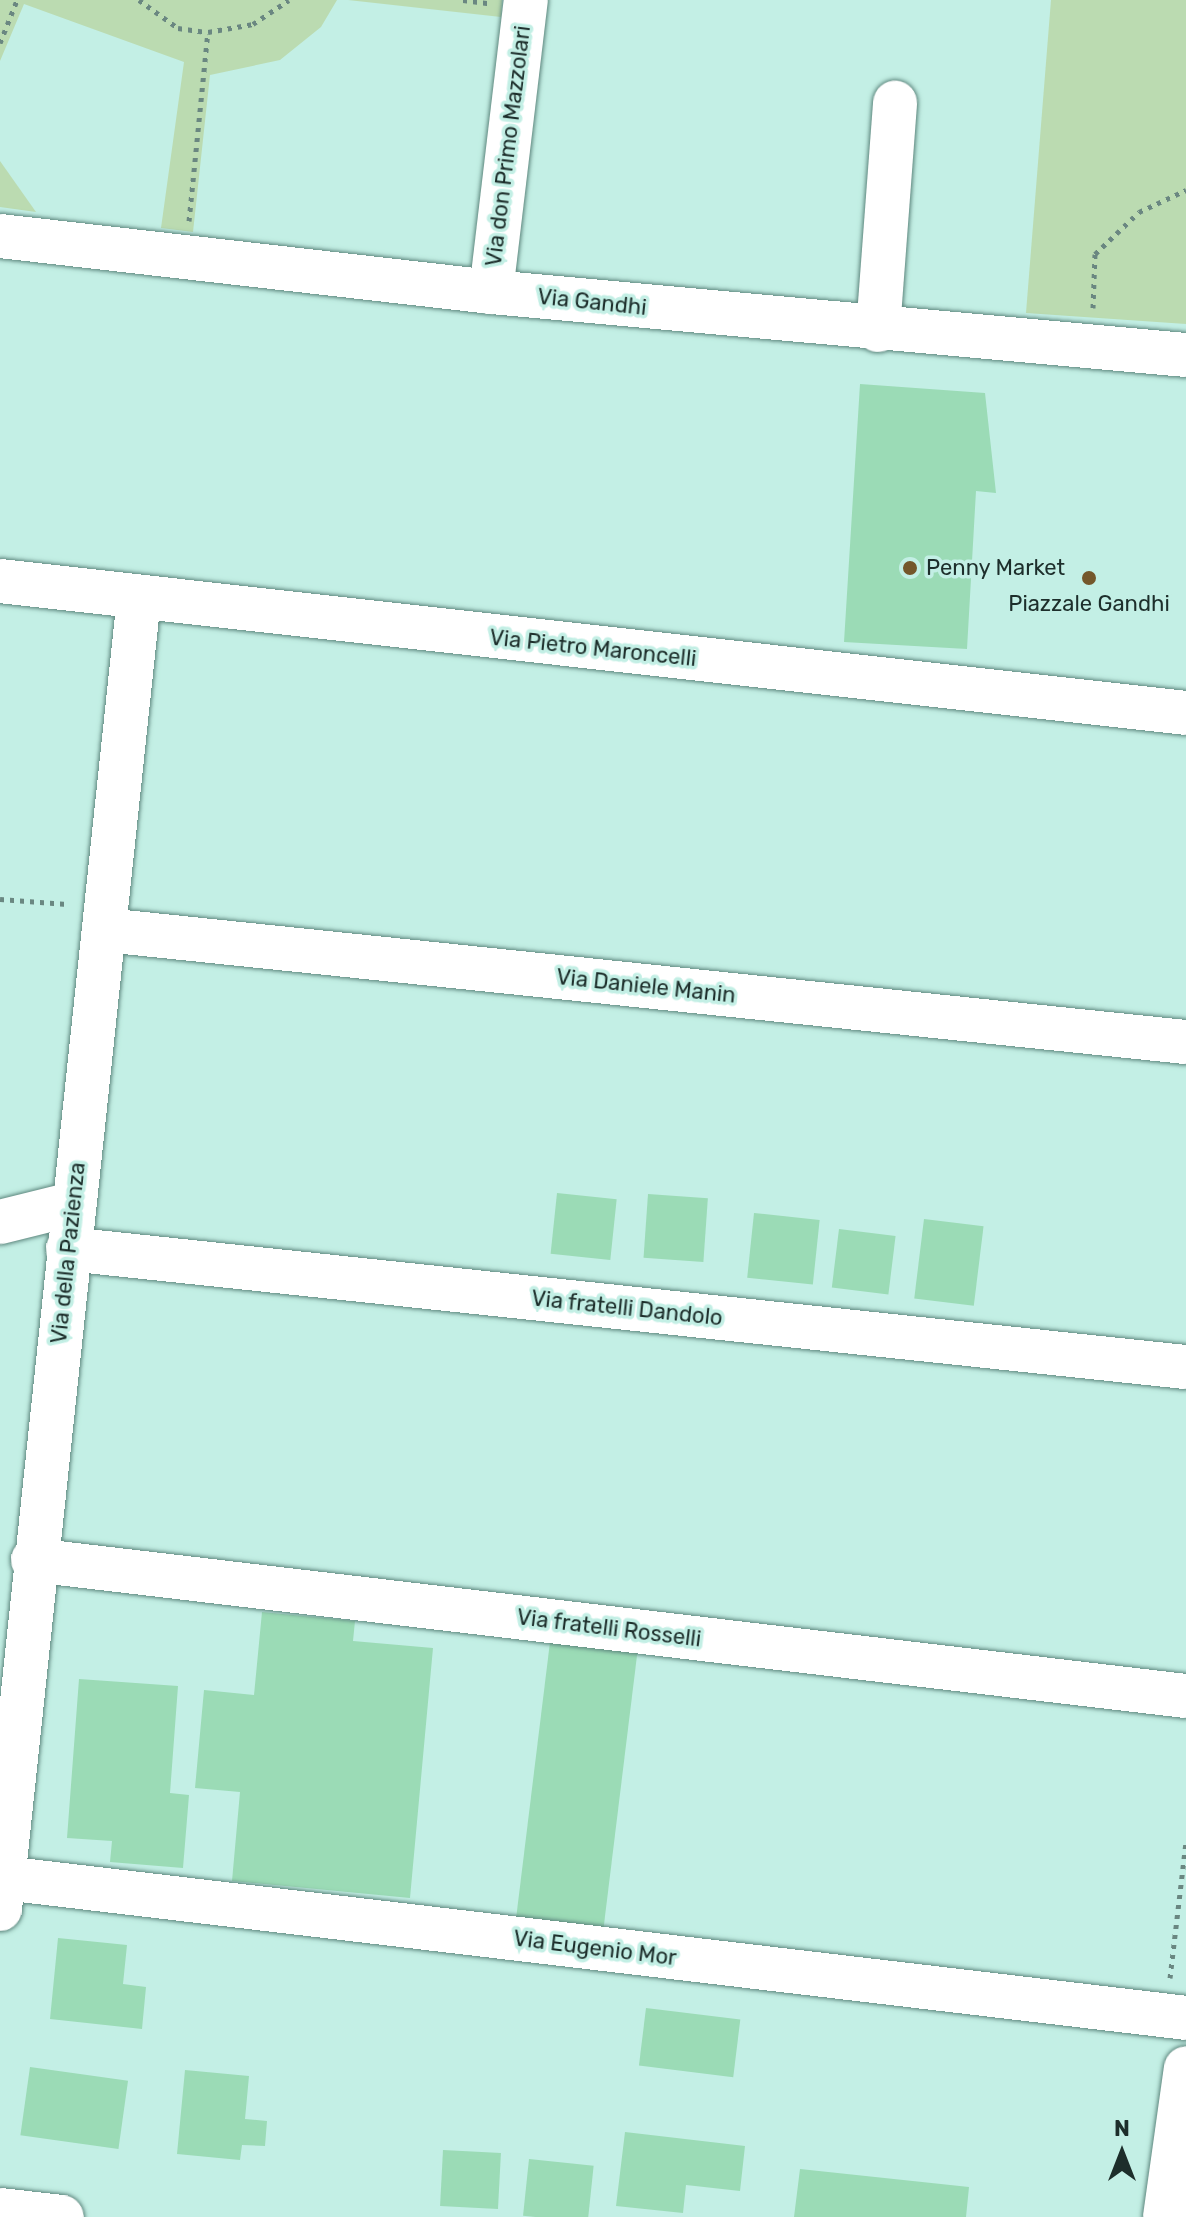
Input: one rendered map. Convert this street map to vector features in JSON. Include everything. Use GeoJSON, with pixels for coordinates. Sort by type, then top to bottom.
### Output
{"type":"FeatureCollection","features":[{"type":"Feature","properties":{"kind":"street","name":"Via don Primo Mazzolari"},"geometry":{"type":"LineString","coordinates":[[491,292],[526,0]]}},
{"type":"Feature","properties":{"kind":"street"},"geometry":{"type":"LineString","coordinates":[[878,330],[895,103]]}},
{"type":"Feature","properties":{"kind":"street","name":"Via Gandhi"},"geometry":{"type":"LineString","coordinates":[[0,236],[491,292],[878,330],[1186,355]]}},
{"type":"Feature","properties":{"kind":"street","name":"Via Pietro Maroncelli"},"geometry":{"type":"LineString","coordinates":[[0,581],[1186,713]]}},
{"type":"Feature","properties":{"kind":"street","name":"Via della Pazienza"},"geometry":{"type":"LineString","coordinates":[[2,1893],[33,1560],[106,919],[139,597]]}},
{"type":"Feature","properties":{"kind":"street","name":"Via Daniele Manin"},"geometry":{"type":"LineString","coordinates":[[106,919],[1186,1042]]}},
{"type":"Feature","properties":{"kind":"street"},"geometry":{"type":"LineString","coordinates":[[0,1222],[73,1204]]}},
{"type":"Feature","properties":{"kind":"street","name":"Via fratelli Dandolo"},"geometry":{"type":"LineString","coordinates":[[68,1249],[1186,1367]]}},
{"type":"Feature","properties":{"kind":"street","name":"Via fratelli Rosselli"},"geometry":{"type":"LineString","coordinates":[[33,1560],[1186,1696]]}},
{"type":"Feature","properties":{"kind":"street","name":"Via Eugenio Mor"},"geometry":{"type":"LineString","coordinates":[[2,1893],[1186,2018]]}},
{"type":"Feature","properties":{"kind":"street"},"geometry":{"type":"LineString","coordinates":[[1173,2202],[1186,2068]]}},
{"type":"Feature","properties":{"kind":"street"},"geometry":{"type":"LineString","coordinates":[[0,2210],[62,2217]]}},
{"type":"Feature","properties":{"kind":"path"},"geometry":{"type":"LineString","coordinates":[[0,43],[17,0]]}},
{"type":"Feature","properties":{"kind":"path"},"geometry":{"type":"LineString","coordinates":[[139,0],[178,28],[208,32],[253,24],[289,0]]}},
{"type":"Feature","properties":{"kind":"path"},"geometry":{"type":"LineString","coordinates":[[185,257],[208,32]]}},
{"type":"Feature","properties":{"kind":"path"},"geometry":{"type":"LineString","coordinates":[[1092,348],[1095,254],[1139,212],[1186,190]]}},
{"type":"Feature","properties":{"kind":"path"},"geometry":{"type":"LineString","coordinates":[[0,899],[106,919]]}},
{"type":"Feature","properties":{"kind":"green space"},"geometry":{"type":"Polygon","coordinates":[[[0,0],[337,0],[321,27],[280,60],[210,75],[193,232],[161,228],[184,62],[24,4],[0,61],[0,0]]]}},
{"type":"Feature","properties":{"kind":"green space"},"geometry":{"type":"Polygon","coordinates":[[[348,0],[502,0],[501,17],[348,0]]]}},
{"type":"Feature","properties":{"kind":"green space"},"geometry":{"type":"Polygon","coordinates":[[[1051,0],[1186,0],[1186,324],[1026,313],[1051,0]]]}},
{"type":"Feature","properties":{"kind":"green space"},"geometry":{"type":"Polygon","coordinates":[[[0,161],[36,212],[0,207],[0,161]]]}},
{"type":"Feature","properties":{"kind":"building","name":"Penny Market"},"geometry":{"type":"Polygon","coordinates":[[[860,384],[985,393],[996,493],[976,491],[967,649],[844,642],[860,384]]]}},
{"type":"Feature","properties":{"kind":"building"},"geometry":{"type":"Polygon","coordinates":[[[557,1193],[617,1199],[610,1260],[551,1254],[557,1193]]]}},
{"type":"Feature","properties":{"kind":"building"},"geometry":{"type":"Polygon","coordinates":[[[648,1194],[708,1198],[703,1262],[644,1258],[648,1194]]]}},
{"type":"Feature","properties":{"kind":"building"},"geometry":{"type":"Polygon","coordinates":[[[754,1213],[820,1220],[813,1285],[747,1278],[754,1213]]]}},
{"type":"Feature","properties":{"kind":"building"},"geometry":{"type":"Polygon","coordinates":[[[924,1219],[984,1226],[974,1306],[914,1298],[924,1219]]]}},
{"type":"Feature","properties":{"kind":"building"},"geometry":{"type":"Polygon","coordinates":[[[839,1229],[896,1236],[888,1295],[832,1288],[839,1229]]]}},
{"type":"Feature","properties":{"kind":"building"},"geometry":{"type":"Polygon","coordinates":[[[262,1612],[355,1621],[353,1641],[433,1648],[410,1898],[232,1881],[240,1792],[195,1788],[204,1690],[254,1695],[262,1612]]]}},
{"type":"Feature","properties":{"kind":"building"},"geometry":{"type":"Polygon","coordinates":[[[550,1642],[637,1653],[604,1928],[516,1917],[550,1642]]]}},
{"type":"Feature","properties":{"kind":"building"},"geometry":{"type":"Polygon","coordinates":[[[79,1679],[178,1686],[170,1793],[189,1795],[183,1868],[110,1862],[112,1841],[67,1838],[79,1679]]]}},
{"type":"Feature","properties":{"kind":"building"},"geometry":{"type":"Polygon","coordinates":[[[58,1938],[127,1945],[123,1984],[146,1987],[142,2029],[50,2019],[58,1938]]]}},
{"type":"Feature","properties":{"kind":"building"},"geometry":{"type":"Polygon","coordinates":[[[646,2008],[740,2020],[733,2077],[639,2066],[646,2008]]]}},
{"type":"Feature","properties":{"kind":"building"},"geometry":{"type":"Polygon","coordinates":[[[30,2067],[128,2081],[118,2149],[20,2135],[30,2067]]]}},
{"type":"Feature","properties":{"kind":"building"},"geometry":{"type":"Polygon","coordinates":[[[185,2070],[249,2076],[245,2119],[267,2121],[265,2146],[242,2145],[240,2160],[177,2154],[185,2070]]]}},
{"type":"Feature","properties":{"kind":"building"},"geometry":{"type":"Polygon","coordinates":[[[625,2132],[745,2146],[740,2191],[686,2185],[683,2213],[616,2206],[625,2132]]]}},
{"type":"Feature","properties":{"kind":"building"},"geometry":{"type":"Polygon","coordinates":[[[443,2150],[501,2153],[498,2209],[440,2206],[443,2150]]]}},
{"type":"Feature","properties":{"kind":"building"},"geometry":{"type":"Polygon","coordinates":[[[529,2159],[594,2166],[588,2217],[523,2216],[529,2159]]]}},
{"type":"Feature","properties":{"kind":"building"},"geometry":{"type":"Polygon","coordinates":[[[800,2169],[969,2187],[966,2217],[794,2217],[800,2169]]]}},
{"type":"Feature","properties":{"kind":"place","name":"Penny Market"},"geometry":{"type":"Point","coordinates":[910,568]}},
{"type":"Feature","properties":{"kind":"place","name":"Piazzale Gandhi"},"geometry":{"type":"Point","coordinates":[1089,578]}}]}
